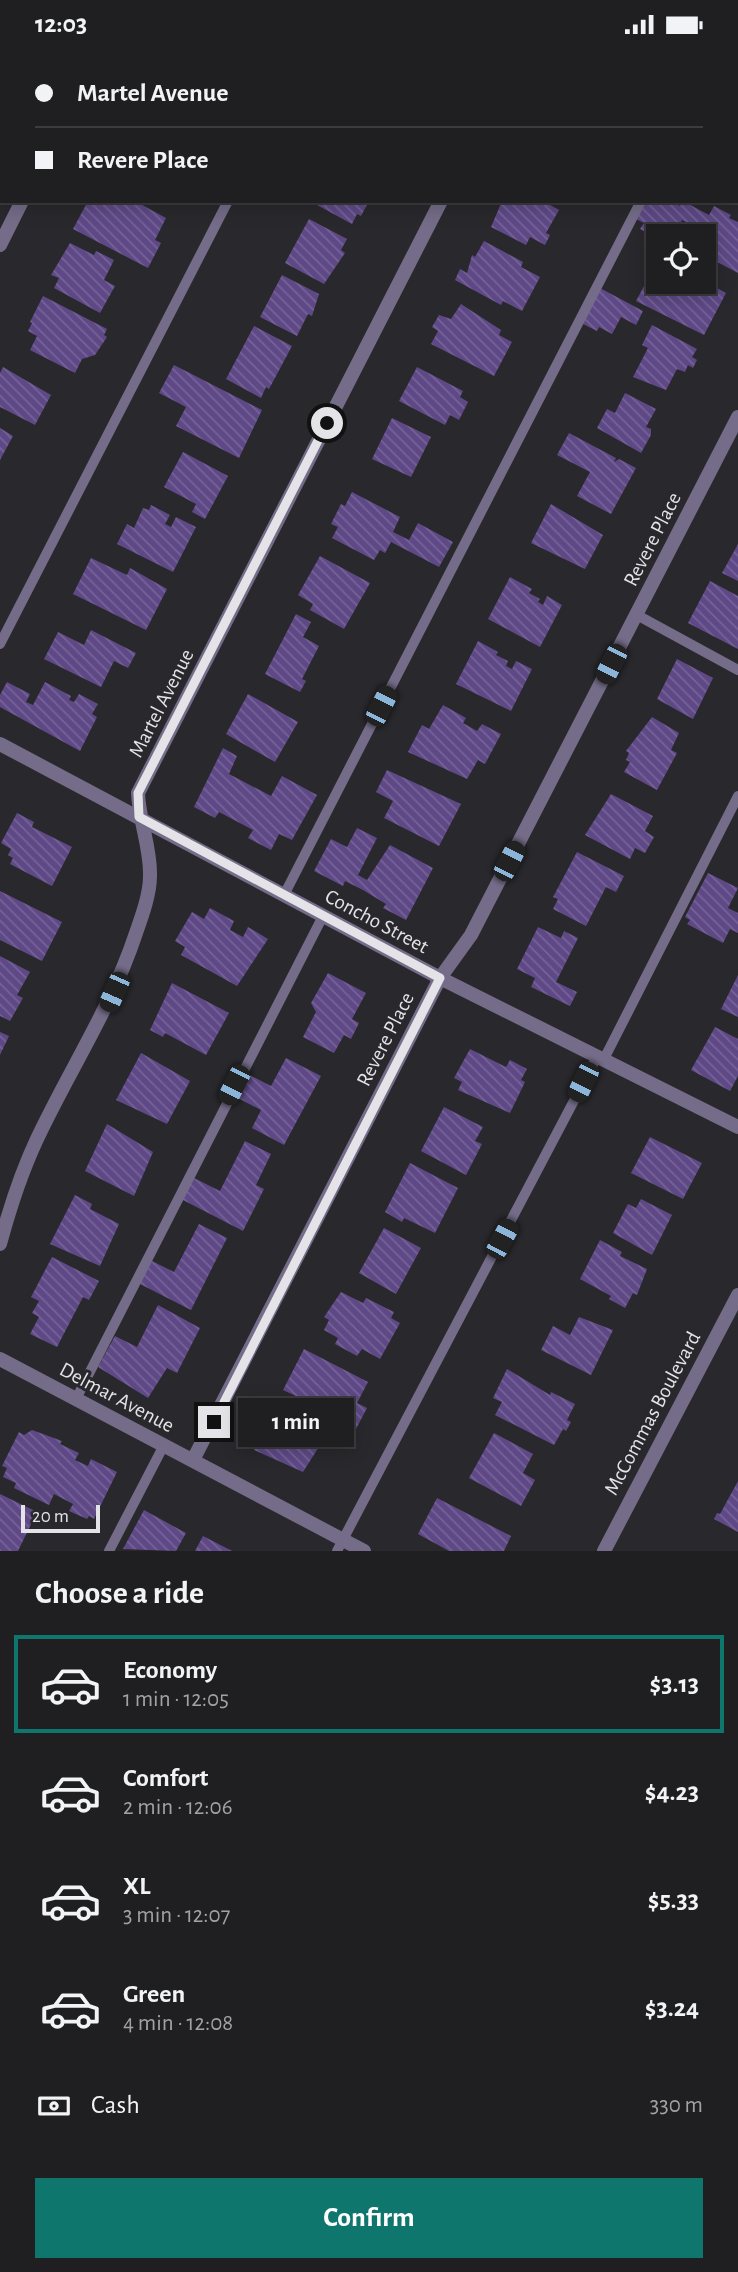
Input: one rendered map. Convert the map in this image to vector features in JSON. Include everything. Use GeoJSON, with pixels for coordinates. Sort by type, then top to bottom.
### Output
{"type":"FeatureCollection","features":[{"type":"Feature","properties":{"kind":"street"},"geometry":{"type":"LineString","coordinates":[[0,244],[21,203]]}},
{"type":"Feature","properties":{"kind":"street","name":"Martel Avenue"},"geometry":{"type":"LineString","coordinates":[[0,1244],[14,1191],[37,1138],[104,1014],[124,970],[139,923],[150,878],[148,847],[139,817],[138,793],[440,203]]}},
{"type":"Feature","properties":{"kind":"street","name":"Revere Place"},"geometry":{"type":"LineString","coordinates":[[194,1460],[440,978],[471,935],[738,417]]}},
{"type":"Feature","properties":{"kind":"street","name":"Concho Street"},"geometry":{"type":"LineString","coordinates":[[0,744],[440,978],[738,1127]]}},
{"type":"Feature","properties":{"kind":"street","name":"McCommas Boulevard"},"geometry":{"type":"LineString","coordinates":[[604,1551],[738,1295]]}},
{"type":"Feature","properties":{"kind":"street","name":"Delmar Avenue"},"geometry":{"type":"LineString","coordinates":[[0,1359],[194,1460],[340,1546],[364,1551]]}},
{"type":"Feature","properties":{"kind":"lane"},"geometry":{"type":"LineString","coordinates":[[0,644],[227,203]]}},
{"type":"Feature","properties":{"kind":"lane"},"geometry":{"type":"LineString","coordinates":[[284,895],[640,203]]}},
{"type":"Feature","properties":{"kind":"lane"},"geometry":{"type":"LineString","coordinates":[[637,615],[738,670]]}},
{"type":"Feature","properties":{"kind":"lane"},"geometry":{"type":"LineString","coordinates":[[340,1546],[738,796]]}},
{"type":"Feature","properties":{"kind":"lane"},"geometry":{"type":"LineString","coordinates":[[76,1398],[323,916]]}},
{"type":"Feature","properties":{"kind":"lane"},"geometry":{"type":"LineString","coordinates":[[109,1551],[164,1445]]}},
{"type":"Feature","properties":{"kind":"building"},"geometry":{"type":"Polygon","coordinates":[[[87,203],[139,203],[166,218],[155,240],[161,243],[148,268],[73,229],[87,203]]]}},
{"type":"Feature","properties":{"kind":"building"},"geometry":{"type":"Polygon","coordinates":[[[368,203],[361,216],[357,214],[352,224],[317,205],[368,203]]]}},
{"type":"Feature","properties":{"kind":"building"},"geometry":{"type":"Polygon","coordinates":[[[501,203],[547,203],[559,210],[546,233],[550,235],[545,245],[530,237],[526,245],[491,227],[501,203]]]}},
{"type":"Feature","properties":{"kind":"building"},"geometry":{"type":"Polygon","coordinates":[[[645,203],[675,203],[680,206],[687,203],[709,215],[714,206],[731,215],[729,218],[738,222],[738,273],[716,261],[716,224],[690,224],[682,220],[680,224],[646,224],[646,232],[640,229],[644,223],[636,219],[645,203]]]}},
{"type":"Feature","properties":{"kind":"building"},"geometry":{"type":"Polygon","coordinates":[[[309,219],[347,239],[341,250],[345,253],[324,284],[285,263],[309,219]]]}},
{"type":"Feature","properties":{"kind":"building"},"geometry":{"type":"Polygon","coordinates":[[[484,241],[523,262],[521,267],[540,277],[522,311],[503,301],[501,305],[455,280],[460,269],[467,273],[472,255],[475,257],[484,241]]]}},
{"type":"Feature","properties":{"kind":"building"},"geometry":{"type":"Polygon","coordinates":[[[70,243],[94,255],[96,251],[114,260],[104,280],[115,286],[100,313],[54,288],[59,278],[51,275],[70,243]]]}},
{"type":"Feature","properties":{"kind":"building"},"geometry":{"type":"Polygon","coordinates":[[[282,275],[319,294],[312,316],[308,314],[297,336],[260,317],[282,275]]]}},
{"type":"Feature","properties":{"kind":"building"},"geometry":{"type":"Polygon","coordinates":[[[646,282],[646,294],[716,294],[716,287],[726,293],[704,335],[636,301],[646,282]]]}},
{"type":"Feature","properties":{"kind":"building"},"geometry":{"type":"Polygon","coordinates":[[[600,288],[643,311],[636,325],[621,317],[612,334],[599,327],[597,331],[581,323],[600,288]]]}},
{"type":"Feature","properties":{"kind":"building"},"geometry":{"type":"Polygon","coordinates":[[[43,296],[107,329],[104,335],[107,337],[95,355],[82,359],[75,373],[30,350],[37,336],[28,331],[32,323],[30,322],[43,296]]]}},
{"type":"Feature","properties":{"kind":"building"},"geometry":{"type":"Polygon","coordinates":[[[461,304],[501,330],[499,335],[512,342],[494,376],[431,344],[438,331],[432,327],[439,315],[451,319],[461,304]]]}},
{"type":"Feature","properties":{"kind":"building"},"geometry":{"type":"Polygon","coordinates":[[[652,325],[697,349],[692,357],[697,360],[693,368],[688,365],[685,372],[677,369],[666,390],[633,377],[648,348],[642,345],[652,325]]]}},
{"type":"Feature","properties":{"kind":"building"},"geometry":{"type":"Polygon","coordinates":[[[254,326],[292,346],[269,389],[266,387],[261,398],[226,379],[254,326]]]}},
{"type":"Feature","properties":{"kind":"building"},"geometry":{"type":"Polygon","coordinates":[[[174,365],[262,410],[239,458],[176,426],[186,407],[159,393],[174,365]]]}},
{"type":"Feature","properties":{"kind":"building"},"geometry":{"type":"Polygon","coordinates":[[[3,367],[51,395],[35,425],[0,407],[0,373],[3,367]]]}},
{"type":"Feature","properties":{"kind":"building"},"geometry":{"type":"Polygon","coordinates":[[[417,367],[463,391],[460,397],[468,402],[459,420],[450,415],[445,425],[399,401],[417,367]]]}},
{"type":"Feature","properties":{"kind":"building"},"geometry":{"type":"Polygon","coordinates":[[[625,393],[656,409],[646,427],[651,429],[651,435],[641,453],[597,428],[607,409],[615,413],[625,393]]]}},
{"type":"Feature","properties":{"kind":"building"},"geometry":{"type":"Polygon","coordinates":[[[392,418],[431,437],[411,477],[372,459],[392,418]]]}},
{"type":"Feature","properties":{"kind":"building"},"geometry":{"type":"Polygon","coordinates":[[[0,428],[13,436],[0,460],[0,428]]]}},
{"type":"Feature","properties":{"kind":"building"},"geometry":{"type":"Polygon","coordinates":[[[569,433],[616,458],[614,462],[619,459],[636,468],[611,514],[577,496],[590,472],[557,455],[569,433]]]}},
{"type":"Feature","properties":{"kind":"building"},"geometry":{"type":"Polygon","coordinates":[[[183,452],[228,476],[205,519],[192,512],[196,504],[164,487],[183,452]]]}},
{"type":"Feature","properties":{"kind":"building"},"geometry":{"type":"Polygon","coordinates":[[[352,492],[400,517],[393,532],[409,540],[418,523],[453,542],[439,567],[391,542],[385,553],[380,550],[374,560],[332,538],[338,527],[331,524],[341,504],[345,506],[352,492]]]}},
{"type":"Feature","properties":{"kind":"building"},"geometry":{"type":"Polygon","coordinates":[[[551,504],[603,535],[585,569],[531,543],[551,504]]]}},
{"type":"Feature","properties":{"kind":"building"},"geometry":{"type":"Polygon","coordinates":[[[151,505],[170,515],[165,524],[171,527],[176,517],[196,527],[173,572],[117,544],[127,524],[134,528],[143,508],[149,510],[151,505]]]}},
{"type":"Feature","properties":{"kind":"building"},"geometry":{"type":"Polygon","coordinates":[[[738,544],[738,581],[722,573],[738,544]]]}},
{"type":"Feature","properties":{"kind":"building"},"geometry":{"type":"Polygon","coordinates":[[[320,556],[370,583],[344,629],[310,610],[313,604],[298,595],[320,556]]]}},
{"type":"Feature","properties":{"kind":"building"},"geometry":{"type":"Polygon","coordinates":[[[91,558],[127,575],[130,568],[167,589],[146,630],[73,594],[91,558]]]}},
{"type":"Feature","properties":{"kind":"building"},"geometry":{"type":"Polygon","coordinates":[[[510,577],[532,589],[529,593],[540,599],[538,602],[543,605],[547,596],[562,605],[540,647],[488,619],[510,577]]]}},
{"type":"Feature","properties":{"kind":"building"},"geometry":{"type":"Polygon","coordinates":[[[710,581],[738,596],[738,649],[688,623],[710,581]]]}},
{"type":"Feature","properties":{"kind":"building"},"geometry":{"type":"Polygon","coordinates":[[[296,614],[311,622],[303,637],[319,646],[302,679],[306,681],[300,692],[265,674],[296,614]]]}},
{"type":"Feature","properties":{"kind":"building"},"geometry":{"type":"Polygon","coordinates":[[[91,630],[136,653],[128,668],[114,661],[101,687],[44,659],[58,632],[84,645],[91,630]]]}},
{"type":"Feature","properties":{"kind":"building"},"geometry":{"type":"Polygon","coordinates":[[[478,641],[498,652],[496,655],[508,661],[506,666],[512,669],[516,661],[532,669],[511,711],[456,684],[478,641]]]}},
{"type":"Feature","properties":{"kind":"building"},"geometry":{"type":"Polygon","coordinates":[[[677,659],[713,678],[693,719],[657,699],[677,659]]]}},
{"type":"Feature","properties":{"kind":"building"},"geometry":{"type":"Polygon","coordinates":[[[7,682],[30,694],[26,702],[33,705],[45,682],[71,696],[69,700],[74,702],[79,694],[98,704],[92,714],[97,717],[80,751],[0,707],[0,695],[7,682]]]}},
{"type":"Feature","properties":{"kind":"building"},"geometry":{"type":"Polygon","coordinates":[[[248,694],[298,722],[275,762],[226,734],[248,694]]]}},
{"type":"Feature","properties":{"kind":"building"},"geometry":{"type":"Polygon","coordinates":[[[443,705],[466,718],[463,723],[477,731],[482,724],[501,734],[485,764],[478,760],[467,779],[408,752],[422,725],[429,729],[443,705]]]}},
{"type":"Feature","properties":{"kind":"building"},"geometry":{"type":"Polygon","coordinates":[[[652,717],[679,733],[671,750],[677,753],[657,790],[624,772],[630,762],[626,760],[629,753],[626,751],[652,717]]]}},
{"type":"Feature","properties":{"kind":"building"},"geometry":{"type":"Polygon","coordinates":[[[223,748],[237,756],[229,774],[271,796],[282,776],[317,795],[292,840],[279,834],[271,850],[248,838],[253,830],[219,812],[215,818],[194,807],[223,748]]]}},
{"type":"Feature","properties":{"kind":"building"},"geometry":{"type":"Polygon","coordinates":[[[387,770],[461,804],[439,846],[384,818],[393,801],[376,792],[387,770]]]}},
{"type":"Feature","properties":{"kind":"building"},"geometry":{"type":"Polygon","coordinates":[[[611,794],[653,816],[645,831],[654,837],[645,853],[635,848],[630,859],[585,835],[611,794]]]}},
{"type":"Feature","properties":{"kind":"building"},"geometry":{"type":"Polygon","coordinates":[[[17,813],[34,822],[32,827],[72,847],[52,886],[10,864],[13,858],[8,855],[11,849],[1,843],[17,813]]]}},
{"type":"Feature","properties":{"kind":"building"},"geometry":{"type":"Polygon","coordinates":[[[357,828],[377,838],[358,875],[367,880],[390,845],[433,868],[406,920],[383,908],[386,904],[363,890],[345,881],[343,886],[314,871],[331,839],[347,847],[357,828]]]}},
{"type":"Feature","properties":{"kind":"building"},"geometry":{"type":"Polygon","coordinates":[[[577,852],[624,876],[616,892],[606,887],[586,926],[553,909],[558,899],[553,897],[577,852]]]}},
{"type":"Feature","properties":{"kind":"building"},"geometry":{"type":"Polygon","coordinates":[[[708,873],[738,888],[728,908],[738,913],[738,933],[730,929],[723,943],[687,924],[690,920],[685,917],[708,873]]]}},
{"type":"Feature","properties":{"kind":"building"},"geometry":{"type":"Polygon","coordinates":[[[0,891],[62,922],[42,961],[0,940],[0,891]]]}},
{"type":"Feature","properties":{"kind":"building"},"geometry":{"type":"Polygon","coordinates":[[[210,908],[234,921],[230,930],[243,937],[248,927],[268,939],[237,986],[181,955],[185,947],[175,941],[192,912],[204,919],[210,908]]]}},
{"type":"Feature","properties":{"kind":"building"},"geometry":{"type":"Polygon","coordinates":[[[538,927],[561,938],[564,931],[578,938],[556,982],[577,992],[570,1006],[531,987],[535,978],[517,969],[538,927]]]}},
{"type":"Feature","properties":{"kind":"building"},"geometry":{"type":"Polygon","coordinates":[[[0,956],[30,972],[17,995],[23,998],[10,1021],[0,1016],[0,956]]]}},
{"type":"Feature","properties":{"kind":"building"},"geometry":{"type":"Polygon","coordinates":[[[328,973],[366,993],[352,1019],[359,1023],[351,1039],[344,1035],[334,1053],[303,1037],[316,1012],[311,1003],[328,973]]]}},
{"type":"Feature","properties":{"kind":"building"},"geometry":{"type":"Polygon","coordinates":[[[738,975],[738,1017],[721,1009],[738,975]]]}},
{"type":"Feature","properties":{"kind":"building"},"geometry":{"type":"Polygon","coordinates":[[[172,983],[229,1013],[206,1055],[165,1033],[163,1037],[150,1030],[172,983]]]}},
{"type":"Feature","properties":{"kind":"building"},"geometry":{"type":"Polygon","coordinates":[[[715,1027],[738,1039],[738,1076],[730,1091],[691,1070],[715,1027]]]}},
{"type":"Feature","properties":{"kind":"building"},"geometry":{"type":"Polygon","coordinates":[[[0,1032],[9,1036],[0,1055],[0,1032]]]}},
{"type":"Feature","properties":{"kind":"building"},"geometry":{"type":"Polygon","coordinates":[[[470,1049],[506,1067],[510,1060],[527,1069],[521,1080],[525,1082],[510,1113],[458,1090],[462,1082],[454,1078],[470,1049]]]}},
{"type":"Feature","properties":{"kind":"building"},"geometry":{"type":"Polygon","coordinates":[[[141,1053],[190,1081],[167,1124],[116,1100],[141,1053]]]}},
{"type":"Feature","properties":{"kind":"building"},"geometry":{"type":"Polygon","coordinates":[[[286,1058],[321,1076],[284,1145],[252,1128],[261,1110],[234,1096],[246,1073],[271,1086],[286,1058]]]}},
{"type":"Feature","properties":{"kind":"building"},"geometry":{"type":"Polygon","coordinates":[[[444,1107],[483,1127],[475,1141],[482,1144],[466,1175],[421,1151],[444,1107]]]}},
{"type":"Feature","properties":{"kind":"building"},"geometry":{"type":"Polygon","coordinates":[[[107,1124],[153,1152],[134,1196],[85,1171],[107,1124]]]}},
{"type":"Feature","properties":{"kind":"building"},"geometry":{"type":"Polygon","coordinates":[[[650,1137],[702,1163],[683,1199],[631,1173],[650,1137]]]}},
{"type":"Feature","properties":{"kind":"building"},"geometry":{"type":"Polygon","coordinates":[[[245,1141],[271,1154],[256,1185],[264,1189],[243,1231],[181,1199],[192,1177],[220,1191],[245,1141]]]}},
{"type":"Feature","properties":{"kind":"building"},"geometry":{"type":"Polygon","coordinates":[[[410,1163],[458,1188],[435,1233],[404,1218],[402,1222],[385,1212],[410,1163]]]}},
{"type":"Feature","properties":{"kind":"building"},"geometry":{"type":"Polygon","coordinates":[[[75,1195],[92,1204],[90,1209],[119,1224],[100,1266],[50,1244],[75,1195]]]}},
{"type":"Feature","properties":{"kind":"building"},"geometry":{"type":"Polygon","coordinates":[[[641,1199],[672,1215],[652,1255],[613,1233],[628,1204],[636,1208],[641,1199]]]}},
{"type":"Feature","properties":{"kind":"building"},"geometry":{"type":"Polygon","coordinates":[[[199,1224],[227,1238],[191,1310],[138,1283],[150,1260],[174,1272],[199,1224]]]}},
{"type":"Feature","properties":{"kind":"building"},"geometry":{"type":"Polygon","coordinates":[[[384,1228],[421,1248],[396,1294],[359,1273],[384,1228]]]}},
{"type":"Feature","properties":{"kind":"building"},"geometry":{"type":"Polygon","coordinates":[[[600,1240],[622,1252],[620,1256],[647,1269],[637,1295],[633,1293],[625,1308],[609,1299],[611,1296],[580,1279],[600,1240]]]}},
{"type":"Feature","properties":{"kind":"building"},"geometry":{"type":"Polygon","coordinates":[[[52,1257],[99,1281],[89,1300],[83,1297],[57,1347],[30,1334],[39,1317],[32,1313],[39,1301],[31,1297],[52,1257]]]}},
{"type":"Feature","properties":{"kind":"building"},"geometry":{"type":"Polygon","coordinates":[[[341,1292],[363,1303],[366,1298],[394,1312],[391,1318],[400,1323],[380,1359],[362,1349],[357,1356],[335,1344],[338,1338],[324,1330],[329,1320],[324,1317],[341,1292]]]}},
{"type":"Feature","properties":{"kind":"building"},"geometry":{"type":"Polygon","coordinates":[[[158,1305],[200,1328],[177,1373],[167,1368],[148,1398],[98,1367],[115,1336],[137,1347],[158,1305]]]}},
{"type":"Feature","properties":{"kind":"building"},"geometry":{"type":"Polygon","coordinates":[[[579,1317],[613,1330],[591,1375],[541,1350],[553,1326],[570,1335],[579,1317]]]}},
{"type":"Feature","properties":{"kind":"building"},"geometry":{"type":"Polygon","coordinates":[[[304,1349],[368,1382],[357,1403],[367,1408],[356,1429],[325,1413],[326,1410],[283,1390],[304,1349]]]}},
{"type":"Feature","properties":{"kind":"building"},"geometry":{"type":"Polygon","coordinates":[[[507,1369],[550,1395],[551,1392],[575,1404],[567,1420],[571,1422],[566,1431],[563,1429],[554,1445],[495,1415],[502,1402],[493,1398],[507,1369]]]}},
{"type":"Feature","properties":{"kind":"building"},"geometry":{"type":"Polygon","coordinates":[[[286,1405],[329,1431],[303,1472],[254,1450],[271,1417],[278,1420],[286,1405]]]}},
{"type":"Feature","properties":{"kind":"building"},"geometry":{"type":"Polygon","coordinates":[[[32,1430],[62,1441],[60,1444],[79,1453],[75,1460],[88,1466],[91,1459],[117,1472],[94,1519],[89,1516],[87,1519],[69,1511],[73,1504],[54,1494],[49,1505],[14,1488],[16,1483],[3,1477],[7,1468],[2,1466],[19,1432],[24,1435],[32,1430]]]}},
{"type":"Feature","properties":{"kind":"building"},"geometry":{"type":"Polygon","coordinates":[[[494,1433],[533,1454],[523,1473],[535,1480],[521,1506],[469,1478],[494,1433]]]}},
{"type":"Feature","properties":{"kind":"building"},"geometry":{"type":"Polygon","coordinates":[[[738,1481],[738,1532],[714,1519],[717,1513],[720,1514],[738,1481]]]}},
{"type":"Feature","properties":{"kind":"building"},"geometry":{"type":"Polygon","coordinates":[[[0,1494],[37,1512],[18,1551],[0,1551],[0,1494]]]}},
{"type":"Feature","properties":{"kind":"building"},"geometry":{"type":"Polygon","coordinates":[[[437,1498],[511,1536],[504,1551],[449,1551],[418,1534],[437,1498]]]}},
{"type":"Feature","properties":{"kind":"building"},"geometry":{"type":"Polygon","coordinates":[[[144,1510],[186,1533],[176,1551],[123,1549],[144,1510]]]}},
{"type":"Feature","properties":{"kind":"building"},"geometry":{"type":"Polygon","coordinates":[[[203,1536],[232,1551],[195,1551],[203,1536]]]}},
{"type":"Feature","properties":{"kind":"route"},"geometry":{"type":"LineString","coordinates":[[214,1422],[440,978],[139,817],[138,793],[327,423]]}}]}
